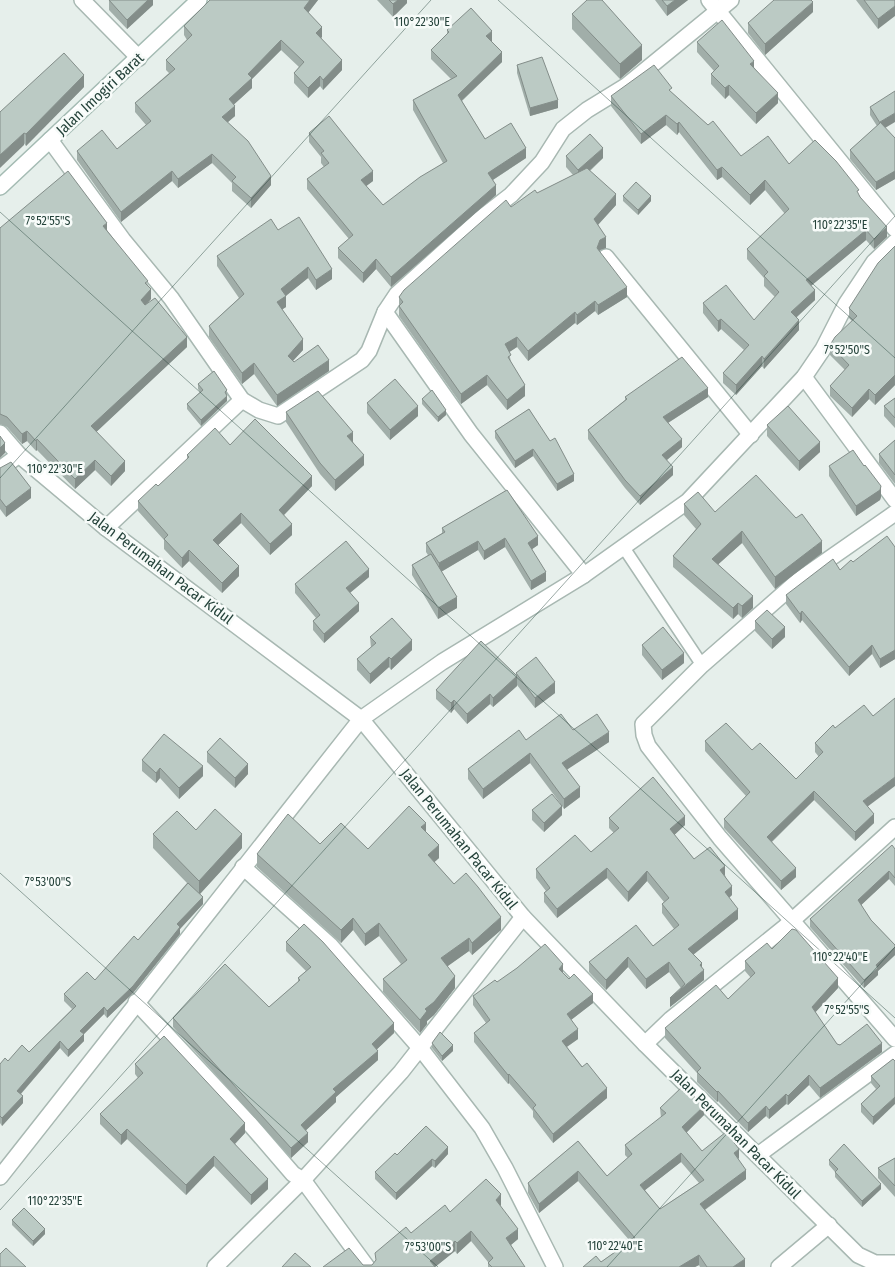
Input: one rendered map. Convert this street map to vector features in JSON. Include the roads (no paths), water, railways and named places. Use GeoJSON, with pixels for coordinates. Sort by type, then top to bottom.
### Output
{"type":"FeatureCollection","features":[{"type":"Feature","properties":{"kind":"street"},"geometry":{"type":"LineString","coordinates":[[82,0],[139,58]]}},
{"type":"Feature","properties":{"kind":"street","name":"Jalan Imogiri Barat"},"geometry":{"type":"LineString","coordinates":[[0,186],[199,0]]}},
{"type":"Feature","properties":{"kind":"street"},"geometry":{"type":"LineString","coordinates":[[50,140],[124,240],[171,298],[242,400],[259,410],[278,416],[362,360],[385,312],[397,294],[480,219],[517,189],[542,162],[563,129],[587,110],[626,86],[713,5],[731,0]]}},
{"type":"Feature","properties":{"kind":"street"},"geometry":{"type":"LineString","coordinates":[[713,5],[895,229]]}},
{"type":"Feature","properties":{"kind":"street"},"geometry":{"type":"LineString","coordinates":[[0,1177],[136,1002],[361,719],[442,662],[584,575],[688,501],[804,377],[823,349],[846,304],[869,269],[895,242]]}},
{"type":"Feature","properties":{"kind":"street"},"geometry":{"type":"LineString","coordinates":[[606,257],[751,435]]}},
{"type":"Feature","properties":{"kind":"street"},"geometry":{"type":"LineString","coordinates":[[385,312],[471,434],[584,575]]}},
{"type":"Feature","properties":{"kind":"street"},"geometry":{"type":"LineString","coordinates":[[804,377],[895,500]]}},
{"type":"Feature","properties":{"kind":"street"},"geometry":{"type":"LineString","coordinates":[[106,528],[242,400]]}},
{"type":"Feature","properties":{"kind":"street","name":"Jalan Perumahan Pacar Kidul"},"geometry":{"type":"LineString","coordinates":[[0,433],[19,455],[106,528],[361,719],[523,917],[645,1044],[858,1255],[874,1264],[895,1263]]}},
{"type":"Feature","properties":{"kind":"street"},"geometry":{"type":"LineString","coordinates":[[0,469],[19,455]]}},
{"type":"Feature","properties":{"kind":"street"},"geometry":{"type":"LineString","coordinates":[[895,513],[800,580],[702,666],[643,724],[648,746],[720,838],[895,1040]]}},
{"type":"Feature","properties":{"kind":"street"},"geometry":{"type":"LineString","coordinates":[[645,1044],[671,1019],[791,922],[895,827]]}},
{"type":"Feature","properties":{"kind":"street"},"geometry":{"type":"LineString","coordinates":[[243,867],[330,946],[421,1049],[482,1128],[505,1168],[555,1267]]}},
{"type":"Feature","properties":{"kind":"street"},"geometry":{"type":"LineString","coordinates":[[215,1267],[303,1180],[421,1049],[523,917]]}},
{"type":"Feature","properties":{"kind":"street"},"geometry":{"type":"LineString","coordinates":[[136,1002],[250,1124],[293,1174],[303,1180],[367,1267]]}},
{"type":"Feature","properties":{"kind":"street"},"geometry":{"type":"LineString","coordinates":[[758,1155],[895,1054]]}},
{"type":"Feature","properties":{"kind":"street"},"geometry":{"type":"LineString","coordinates":[[779,1267],[829,1226]]}},
{"type":"Feature","properties":{"kind":"lane"},"geometry":{"type":"LineString","coordinates":[[624,548],[702,666]]}}]}
